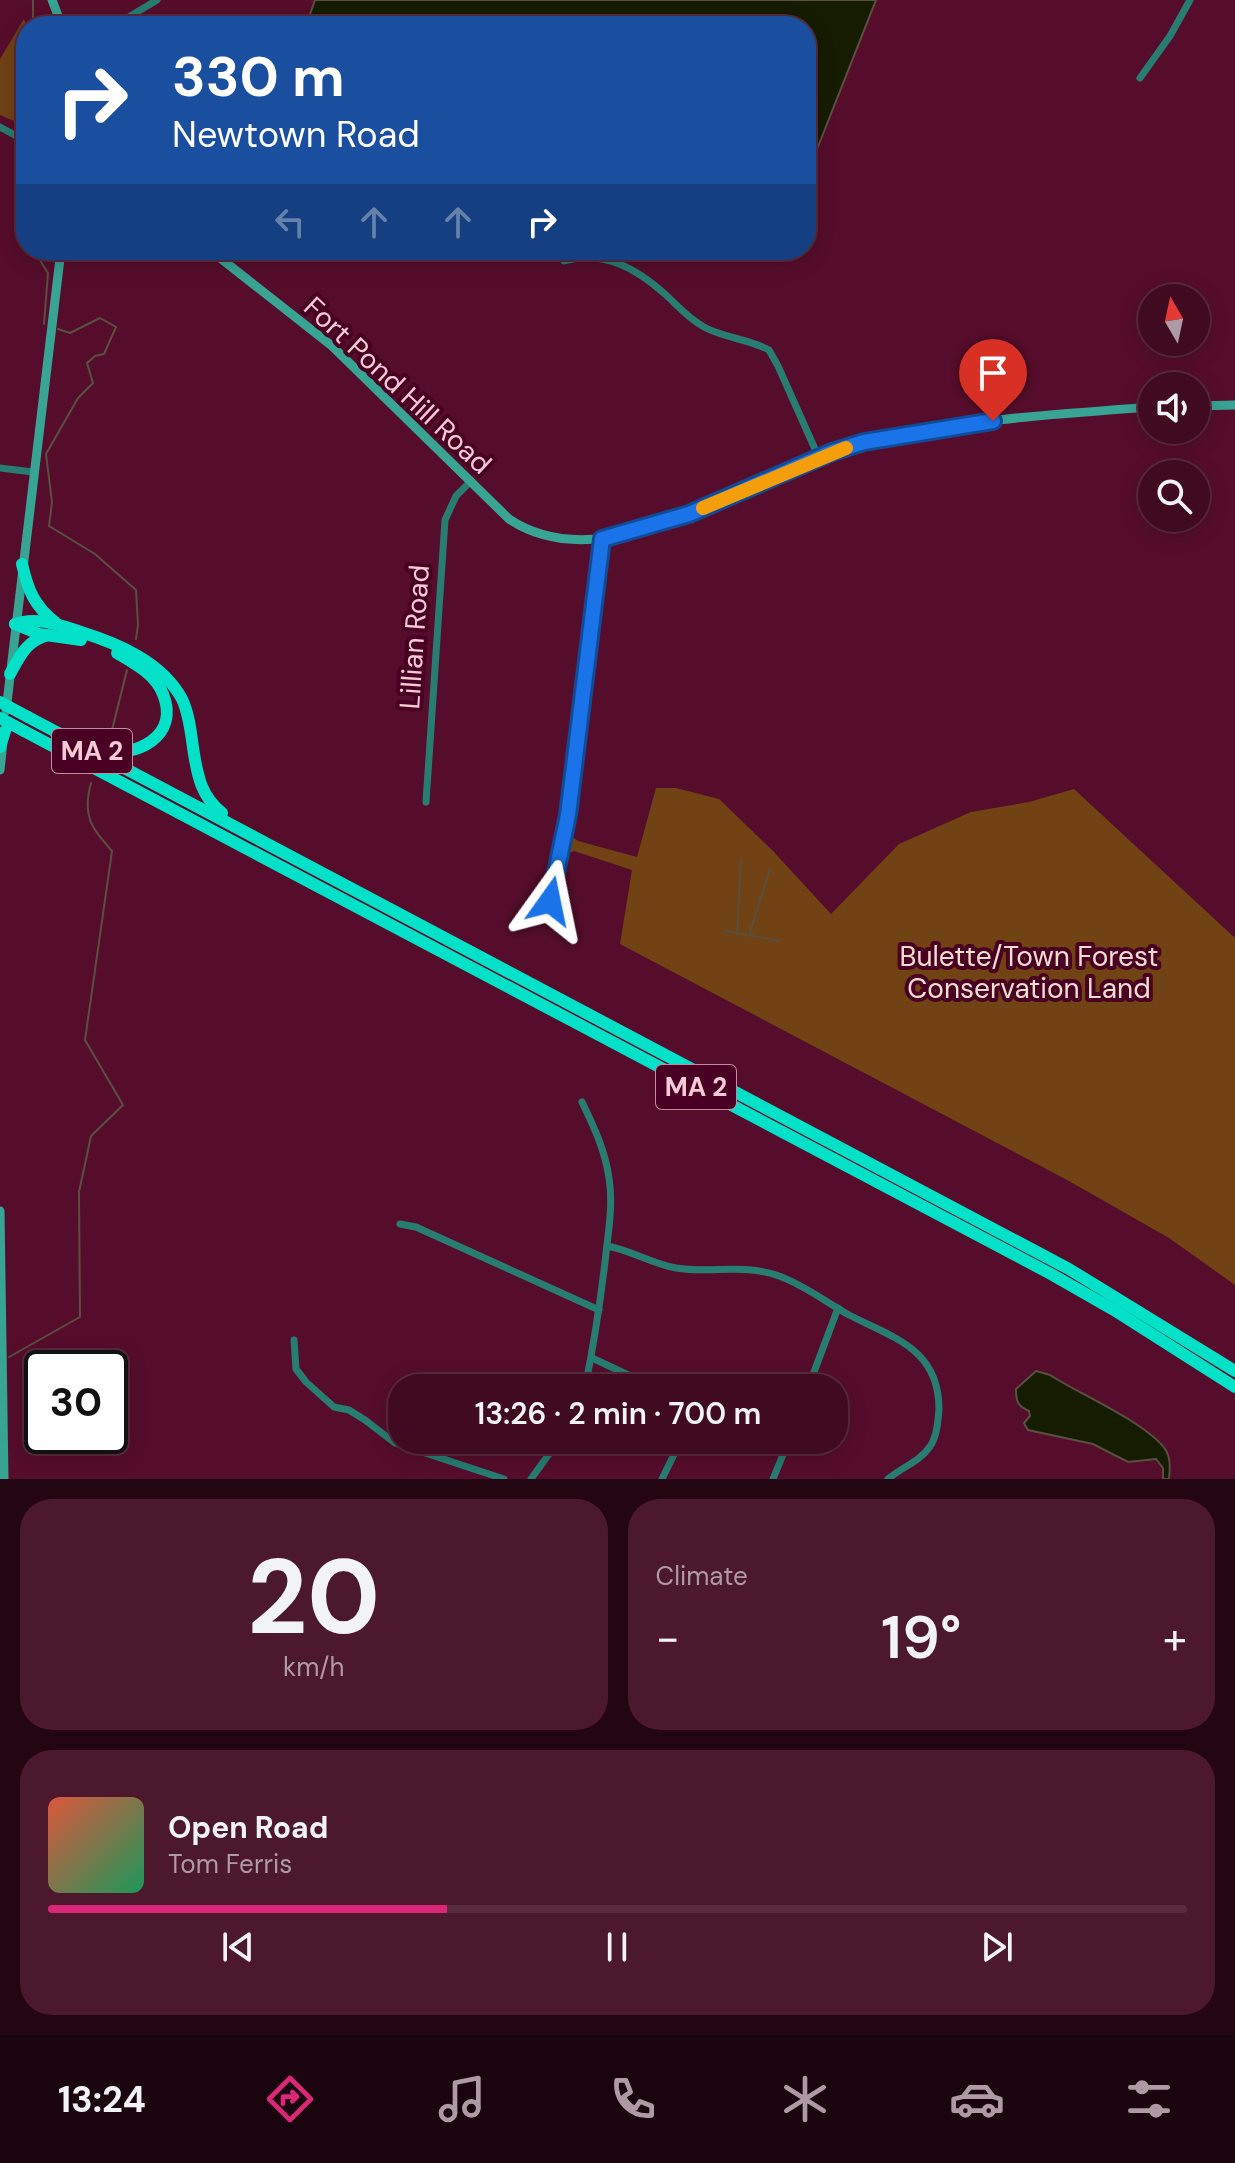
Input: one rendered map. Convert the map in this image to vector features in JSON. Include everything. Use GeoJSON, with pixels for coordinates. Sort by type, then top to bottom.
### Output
{"type":"FeatureCollection","features":[{"type":"Feature","properties":{"kind":"highway"},"geometry":{"type":"LineString","coordinates":[[22,564],[26,585],[35,602],[54,621],[66,627]]}},
{"type":"Feature","properties":{"kind":"highway"},"geometry":{"type":"LineString","coordinates":[[15,624],[40,621],[100,638],[137,655],[165,676],[182,700],[188,716],[202,790],[212,806],[243,831]]}},
{"type":"Feature","properties":{"kind":"highway"},"geometry":{"type":"LineString","coordinates":[[15,624],[26,630],[82,640],[118,654],[151,676],[164,696],[167,709],[160,732],[145,746],[127,753],[85,747]]}},
{"type":"Feature","properties":{"kind":"highway"},"geometry":{"type":"LineString","coordinates":[[10,674],[27,646],[49,635]]}},
{"type":"Feature","properties":{"kind":"highway","name":"MA 2"},"geometry":{"type":"LineString","coordinates":[[0,702],[1069,1269],[1235,1371]]}},
{"type":"Feature","properties":{"kind":"highway"},"geometry":{"type":"LineString","coordinates":[[0,747],[2,724]]}},
{"type":"Feature","properties":{"kind":"highway","name":"MA 2"},"geometry":{"type":"LineString","coordinates":[[2,724],[24,731],[1051,1274],[1235,1387]]}},
{"type":"Feature","properties":{"kind":"street"},"geometry":{"type":"LineString","coordinates":[[131,16],[157,0]]}},
{"type":"Feature","properties":{"kind":"street"},"geometry":{"type":"LineString","coordinates":[[1140,78],[1170,36],[1190,0]]}},
{"type":"Feature","properties":{"kind":"street"},"geometry":{"type":"LineString","coordinates":[[0,770],[2,724],[60,260]]}},
{"type":"Feature","properties":{"kind":"street","name":"Fort Pond Hill Road"},"geometry":{"type":"LineString","coordinates":[[223,260],[332,346],[516,524],[561,540],[602,539]]}},
{"type":"Feature","properties":{"kind":"street"},"geometry":{"type":"LineString","coordinates":[[564,261],[570,260]]}},
{"type":"Feature","properties":{"kind":"street"},"geometry":{"type":"LineString","coordinates":[[604,260],[623,266],[661,290],[693,321],[769,350],[819,458]]}},
{"type":"Feature","properties":{"kind":"street"},"geometry":{"type":"LineString","coordinates":[[1210,406],[1235,405]]}},
{"type":"Feature","properties":{"kind":"street"},"geometry":{"type":"LineString","coordinates":[[550,901],[568,815],[602,539],[689,514],[864,442],[899,434],[1011,419],[1138,408]]}},
{"type":"Feature","properties":{"kind":"street"},"geometry":{"type":"LineString","coordinates":[[0,468],[33,472]]}},
{"type":"Feature","properties":{"kind":"street","name":"Lillian Road"},"geometry":{"type":"LineString","coordinates":[[426,802],[445,520],[456,496],[470,482]]}},
{"type":"Feature","properties":{"kind":"street"},"geometry":{"type":"LineString","coordinates":[[582,1102],[597,1132],[610,1182],[607,1246],[588,1374]]}},
{"type":"Feature","properties":{"kind":"street"},"geometry":{"type":"LineString","coordinates":[[0,1211],[4,1479]]}},
{"type":"Feature","properties":{"kind":"street"},"geometry":{"type":"LineString","coordinates":[[400,1224],[416,1227],[599,1310]]}},
{"type":"Feature","properties":{"kind":"street"},"geometry":{"type":"LineString","coordinates":[[607,1246],[676,1268],[733,1267],[781,1277],[884,1331],[923,1357],[931,1368],[939,1400],[932,1443],[923,1454],[888,1479]]}},
{"type":"Feature","properties":{"kind":"street"},"geometry":{"type":"LineString","coordinates":[[813,1374],[838,1308]]}},
{"type":"Feature","properties":{"kind":"street"},"geometry":{"type":"LineString","coordinates":[[294,1340],[296,1369],[334,1407],[349,1410],[395,1443],[504,1479]]}},
{"type":"Feature","properties":{"kind":"street"},"geometry":{"type":"LineString","coordinates":[[592,1358],[626,1374]]}},
{"type":"Feature","properties":{"kind":"street"},"geometry":{"type":"LineString","coordinates":[[531,1479],[549,1454]]}},
{"type":"Feature","properties":{"kind":"street"},"geometry":{"type":"LineString","coordinates":[[662,1479],[674,1454]]}},
{"type":"Feature","properties":{"kind":"street"},"geometry":{"type":"LineString","coordinates":[[773,1479],[784,1454]]}},
{"type":"Feature","properties":{"kind":"green space"},"geometry":{"type":"Polygon","coordinates":[[[16,32],[16,122],[0,115],[0,59],[16,32]]]}},
{"type":"Feature","properties":{"kind":"green space","name":"Bulette/Town Forest Conservation Land"},"geometry":{"type":"Polygon","coordinates":[[[656,788],[676,788],[719,799],[831,914],[899,844],[971,812],[1029,802],[1074,789],[1235,938],[1235,1285],[1169,1238],[1069,1181],[620,944],[632,870],[574,851],[564,855],[568,834],[578,841],[637,857],[656,788]]]}},
{"type":"Feature","properties":{"kind":"shaded area"},"geometry":{"type":"Polygon","coordinates":[[[315,0],[876,0],[816,152],[816,16],[309,16],[315,0]]]}},
{"type":"Feature","properties":{"kind":"shaded area"},"geometry":{"type":"Polygon","coordinates":[[[1036,1371],[1050,1375],[1144,1429],[1165,1449],[1170,1467],[1169,1479],[1163,1479],[1163,1468],[1156,1459],[1128,1462],[1093,1444],[1028,1430],[1024,1423],[1030,1416],[1029,1411],[1018,1403],[1016,1389],[1036,1371]]]}},
{"type":"Feature","properties":{"kind":"waterway"},"geometry":{"type":"LineString","coordinates":[[33,0],[33,16]]}},
{"type":"Feature","properties":{"kind":"waterway"},"geometry":{"type":"LineString","coordinates":[[41,260],[48,273],[44,324]]}},
{"type":"Feature","properties":{"kind":"waterway"},"geometry":{"type":"LineString","coordinates":[[58,329],[70,333],[100,318],[116,327],[104,354],[95,356],[87,363],[93,383],[78,398],[46,454],[52,502],[49,526],[95,554],[136,590],[136,639]]}},
{"type":"Feature","properties":{"kind":"waterway"},"geometry":{"type":"LineString","coordinates":[[110,738],[127,670]]}},
{"type":"Feature","properties":{"kind":"waterway"},"geometry":{"type":"LineString","coordinates":[[9,1357],[80,1317],[79,1192],[91,1136],[123,1105],[85,1040],[112,851],[90,820],[88,794],[91,783]]}},
{"type":"Feature","properties":{"kind":"waterway"},"geometry":{"type":"LineString","coordinates":[[737,934],[741,860]]}},
{"type":"Feature","properties":{"kind":"waterway"},"geometry":{"type":"LineString","coordinates":[[749,936],[770,869]]}},
{"type":"Feature","properties":{"kind":"waterway"},"geometry":{"type":"LineString","coordinates":[[725,931],[780,941]]}},
{"type":"Feature","properties":{"kind":"slow traffic"},"geometry":{"type":"LineString","coordinates":[[703,508],[846,448]]}},
{"type":"Feature","properties":{"kind":"route"},"geometry":{"type":"LineString","coordinates":[[550,901],[568,815],[602,539],[689,514],[832,452],[864,442],[993,421]]}}]}
